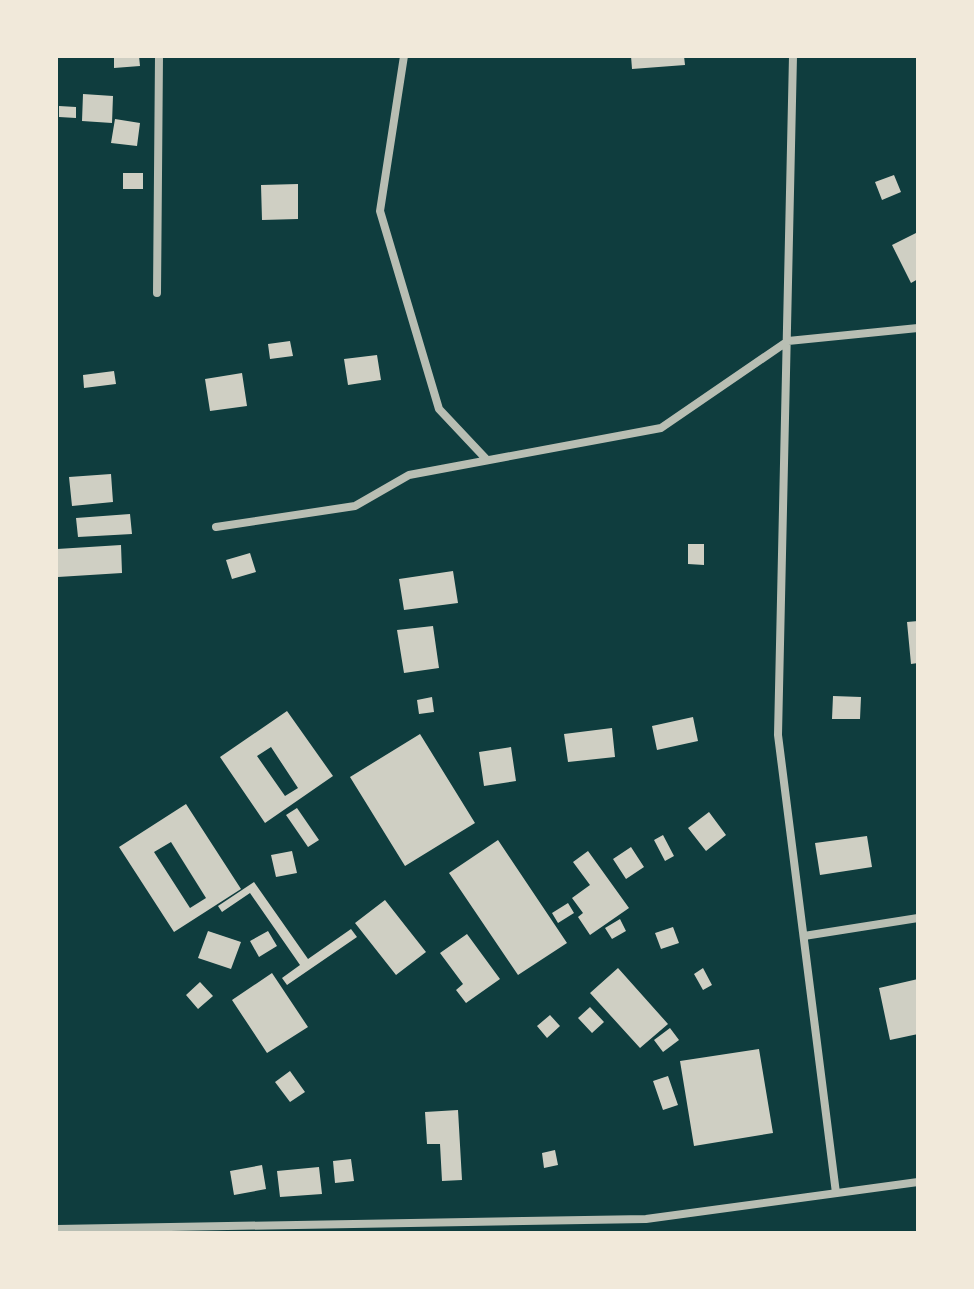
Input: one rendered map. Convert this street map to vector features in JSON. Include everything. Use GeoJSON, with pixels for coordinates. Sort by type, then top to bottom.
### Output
{"type":"FeatureCollection","features":[{"type":"Feature","properties":{"kind":"street"},"geometry":{"type":"LineString","coordinates":[[157,293],[159,56]]}},
{"type":"Feature","properties":{"kind":"street"},"geometry":{"type":"LineString","coordinates":[[404,56],[380,211],[439,409],[487,460]]}},
{"type":"Feature","properties":{"kind":"street"},"geometry":{"type":"LineString","coordinates":[[793,56],[778,735],[836,1193]]}},
{"type":"Feature","properties":{"kind":"street"},"geometry":{"type":"LineString","coordinates":[[216,527],[355,506],[409,475],[661,428],[788,341],[918,328]]}},
{"type":"Feature","properties":{"kind":"street"},"geometry":{"type":"LineString","coordinates":[[804,936],[918,918]]}},
{"type":"Feature","properties":{"kind":"street"},"geometry":{"type":"LineString","coordinates":[[56,1229],[646,1219],[918,1182]]}},
{"type":"Feature","properties":{"kind":"building"},"geometry":{"type":"Polygon","coordinates":[[[114,56],[139,56],[140,66],[114,68],[114,56]]]}},
{"type":"Feature","properties":{"kind":"building"},"geometry":{"type":"Polygon","coordinates":[[[631,56],[684,56],[685,65],[632,69],[631,56]]]}},
{"type":"Feature","properties":{"kind":"building"},"geometry":{"type":"Polygon","coordinates":[[[83,94],[113,96],[112,123],[82,121],[83,94]]]}},
{"type":"Feature","properties":{"kind":"building"},"geometry":{"type":"Polygon","coordinates":[[[59,106],[76,107],[76,118],[59,117],[59,106]]]}},
{"type":"Feature","properties":{"kind":"building"},"geometry":{"type":"Polygon","coordinates":[[[115,119],[140,123],[137,146],[111,143],[115,119]]]}},
{"type":"Feature","properties":{"kind":"building"},"geometry":{"type":"Polygon","coordinates":[[[123,173],[143,173],[143,189],[123,189],[123,173]]]}},
{"type":"Feature","properties":{"kind":"building"},"geometry":{"type":"Polygon","coordinates":[[[894,175],[901,192],[882,200],[875,182],[894,175]]]}},
{"type":"Feature","properties":{"kind":"building"},"geometry":{"type":"Polygon","coordinates":[[[298,184],[298,219],[262,220],[261,185],[298,184]]]}},
{"type":"Feature","properties":{"kind":"building"},"geometry":{"type":"Polygon","coordinates":[[[918,232],[918,279],[911,283],[892,245],[918,232]]]}},
{"type":"Feature","properties":{"kind":"building"},"geometry":{"type":"Polygon","coordinates":[[[290,341],[293,356],[270,359],[268,344],[290,341]]]}},
{"type":"Feature","properties":{"kind":"building"},"geometry":{"type":"Polygon","coordinates":[[[377,355],[381,380],[348,385],[344,359],[377,355]]]}},
{"type":"Feature","properties":{"kind":"building"},"geometry":{"type":"Polygon","coordinates":[[[114,371],[116,384],[84,388],[83,375],[114,371]]]}},
{"type":"Feature","properties":{"kind":"building"},"geometry":{"type":"Polygon","coordinates":[[[242,373],[247,406],[210,411],[205,379],[242,373]]]}},
{"type":"Feature","properties":{"kind":"building"},"geometry":{"type":"Polygon","coordinates":[[[111,474],[113,502],[72,506],[69,477],[111,474]]]}},
{"type":"Feature","properties":{"kind":"building"},"geometry":{"type":"Polygon","coordinates":[[[130,514],[132,534],[78,537],[76,518],[130,514]]]}},
{"type":"Feature","properties":{"kind":"building"},"geometry":{"type":"Polygon","coordinates":[[[688,544],[704,544],[704,565],[688,564],[688,544]]]}},
{"type":"Feature","properties":{"kind":"building"},"geometry":{"type":"Polygon","coordinates":[[[121,545],[122,573],[58,577],[57,549],[121,545]]]}},
{"type":"Feature","properties":{"kind":"building"},"geometry":{"type":"Polygon","coordinates":[[[250,553],[256,572],[232,579],[226,560],[250,553]]]}},
{"type":"Feature","properties":{"kind":"building"},"geometry":{"type":"Polygon","coordinates":[[[453,571],[458,603],[404,610],[399,579],[453,571]]]}},
{"type":"Feature","properties":{"kind":"building"},"geometry":{"type":"Polygon","coordinates":[[[918,621],[918,663],[911,664],[907,622],[918,621]]]}},
{"type":"Feature","properties":{"kind":"building"},"geometry":{"type":"Polygon","coordinates":[[[433,626],[439,668],[404,673],[397,630],[433,626]]]}},
{"type":"Feature","properties":{"kind":"building"},"geometry":{"type":"Polygon","coordinates":[[[833,696],[861,697],[860,719],[832,719],[833,696]]]}},
{"type":"Feature","properties":{"kind":"building"},"geometry":{"type":"Polygon","coordinates":[[[432,697],[434,712],[419,714],[417,700],[432,697]]]}},
{"type":"Feature","properties":{"kind":"building"},"geometry":{"type":"Polygon","coordinates":[[[287,711],[333,776],[265,823],[220,757],[287,711]],[[271,747],[257,756],[285,796],[298,788],[271,747]]]}},
{"type":"Feature","properties":{"kind":"building"},"geometry":{"type":"Polygon","coordinates":[[[693,717],[698,741],[657,750],[652,726],[693,717]]]}},
{"type":"Feature","properties":{"kind":"building"},"geometry":{"type":"Polygon","coordinates":[[[612,728],[615,757],[568,762],[564,734],[612,728]]]}},
{"type":"Feature","properties":{"kind":"building"},"geometry":{"type":"Polygon","coordinates":[[[420,734],[475,823],[405,866],[350,777],[420,734]]]}},
{"type":"Feature","properties":{"kind":"building"},"geometry":{"type":"Polygon","coordinates":[[[511,747],[516,781],[484,786],[479,752],[511,747]]]}},
{"type":"Feature","properties":{"kind":"building"},"geometry":{"type":"Polygon","coordinates":[[[186,804],[241,889],[174,932],[119,847],[186,804]],[[171,842],[154,852],[190,908],[206,898],[171,842]]]}},
{"type":"Feature","properties":{"kind":"building"},"geometry":{"type":"Polygon","coordinates":[[[297,808],[319,840],[308,847],[286,815],[297,808]]]}},
{"type":"Feature","properties":{"kind":"building"},"geometry":{"type":"Polygon","coordinates":[[[709,812],[726,835],[706,851],[688,828],[709,812]]]}},
{"type":"Feature","properties":{"kind":"building"},"geometry":{"type":"Polygon","coordinates":[[[663,835],[674,856],[665,861],[654,840],[663,835]]]}},
{"type":"Feature","properties":{"kind":"building"},"geometry":{"type":"Polygon","coordinates":[[[867,836],[872,867],[820,875],[815,843],[867,836]]]}},
{"type":"Feature","properties":{"kind":"building"},"geometry":{"type":"Polygon","coordinates":[[[498,840],[567,943],[518,975],[449,873],[498,840]]]}},
{"type":"Feature","properties":{"kind":"building"},"geometry":{"type":"Polygon","coordinates":[[[631,847],[644,867],[626,879],[613,859],[631,847]]]}},
{"type":"Feature","properties":{"kind":"building"},"geometry":{"type":"Polygon","coordinates":[[[292,851],[297,873],[276,877],[271,855],[292,851]]]}},
{"type":"Feature","properties":{"kind":"building"},"geometry":{"type":"Polygon","coordinates":[[[588,851],[629,908],[590,935],[578,917],[583,913],[572,898],[590,885],[573,862],[588,851]]]}},
{"type":"Feature","properties":{"kind":"building"},"geometry":{"type":"Polygon","coordinates":[[[254,882],[308,959],[351,929],[357,937],[287,985],[282,978],[300,965],[250,893],[222,912],[218,906],[254,882]]]}},
{"type":"Feature","properties":{"kind":"building"},"geometry":{"type":"Polygon","coordinates":[[[385,900],[426,952],[396,975],[355,923],[385,900]]]}},
{"type":"Feature","properties":{"kind":"building"},"geometry":{"type":"Polygon","coordinates":[[[568,903],[574,913],[558,923],[552,913],[568,903]]]}},
{"type":"Feature","properties":{"kind":"building"},"geometry":{"type":"Polygon","coordinates":[[[620,919],[626,931],[612,939],[605,928],[620,919]]]}},
{"type":"Feature","properties":{"kind":"building"},"geometry":{"type":"Polygon","coordinates":[[[673,927],[679,943],[661,949],[655,933],[673,927]]]}},
{"type":"Feature","properties":{"kind":"building"},"geometry":{"type":"Polygon","coordinates":[[[208,931],[241,942],[231,969],[198,958],[208,931]]]}},
{"type":"Feature","properties":{"kind":"building"},"geometry":{"type":"Polygon","coordinates":[[[268,931],[277,946],[259,957],[250,941],[268,931]]]}},
{"type":"Feature","properties":{"kind":"building"},"geometry":{"type":"Polygon","coordinates":[[[467,934],[500,979],[466,1003],[456,990],[463,984],[440,953],[467,934]]]}},
{"type":"Feature","properties":{"kind":"building"},"geometry":{"type":"Polygon","coordinates":[[[618,968],[668,1024],[640,1048],[590,993],[618,968]]]}},
{"type":"Feature","properties":{"kind":"building"},"geometry":{"type":"Polygon","coordinates":[[[703,968],[712,985],[703,990],[694,974],[703,968]]]}},
{"type":"Feature","properties":{"kind":"building"},"geometry":{"type":"Polygon","coordinates":[[[272,973],[308,1027],[267,1053],[232,1000],[272,973]]]}},
{"type":"Feature","properties":{"kind":"building"},"geometry":{"type":"Polygon","coordinates":[[[918,979],[918,1034],[890,1040],[879,988],[918,979]]]}},
{"type":"Feature","properties":{"kind":"building"},"geometry":{"type":"Polygon","coordinates":[[[200,982],[213,996],[198,1009],[186,995],[200,982]]]}},
{"type":"Feature","properties":{"kind":"building"},"geometry":{"type":"Polygon","coordinates":[[[590,1007],[604,1022],[592,1033],[578,1018],[590,1007]]]}},
{"type":"Feature","properties":{"kind":"building"},"geometry":{"type":"Polygon","coordinates":[[[550,1015],[560,1026],[547,1038],[537,1026],[550,1015]]]}},
{"type":"Feature","properties":{"kind":"building"},"geometry":{"type":"Polygon","coordinates":[[[670,1028],[679,1040],[663,1052],[654,1040],[670,1028]]]}},
{"type":"Feature","properties":{"kind":"building"},"geometry":{"type":"Polygon","coordinates":[[[759,1049],[773,1133],[694,1146],[680,1061],[759,1049]]]}},
{"type":"Feature","properties":{"kind":"building"},"geometry":{"type":"Polygon","coordinates":[[[290,1071],[305,1092],[290,1102],[275,1082],[290,1071]]]}},
{"type":"Feature","properties":{"kind":"building"},"geometry":{"type":"Polygon","coordinates":[[[668,1076],[678,1105],[663,1110],[653,1081],[668,1076]]]}},
{"type":"Feature","properties":{"kind":"building"},"geometry":{"type":"Polygon","coordinates":[[[458,1110],[462,1180],[442,1181],[440,1144],[427,1144],[425,1112],[458,1110]]]}},
{"type":"Feature","properties":{"kind":"building"},"geometry":{"type":"Polygon","coordinates":[[[555,1150],[558,1165],[544,1168],[542,1153],[555,1150]]]}},
{"type":"Feature","properties":{"kind":"building"},"geometry":{"type":"Polygon","coordinates":[[[351,1159],[354,1181],[335,1183],[333,1161],[351,1159]]]}},
{"type":"Feature","properties":{"kind":"building"},"geometry":{"type":"Polygon","coordinates":[[[262,1165],[266,1189],[234,1195],[230,1171],[262,1165]]]}},
{"type":"Feature","properties":{"kind":"building"},"geometry":{"type":"Polygon","coordinates":[[[319,1167],[322,1194],[280,1197],[277,1171],[319,1167]]]}}]}
